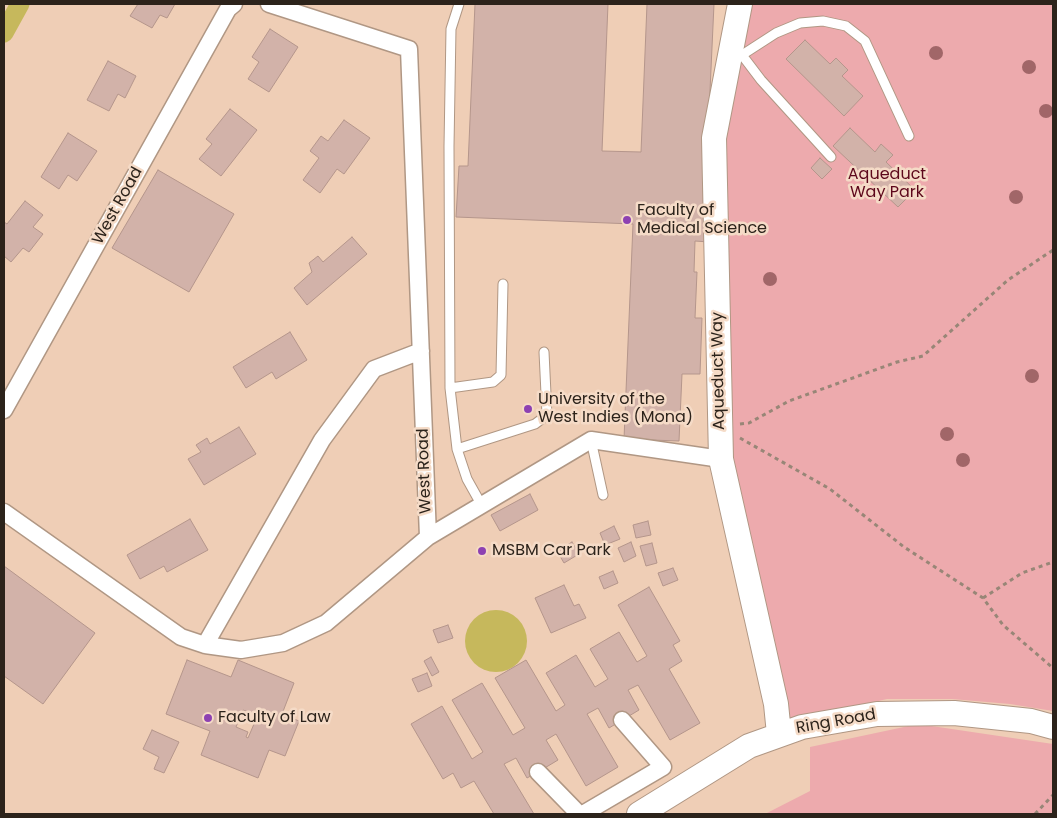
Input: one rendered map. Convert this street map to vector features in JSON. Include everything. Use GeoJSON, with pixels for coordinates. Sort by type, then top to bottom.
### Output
{"type":"FeatureCollection","features":[{"type":"Feature","properties":{"kind":"street","name":"West Road"},"geometry":{"type":"LineString","coordinates":[[4,410],[228,10],[234,4]]}},
{"type":"Feature","properties":{"kind":"street","name":"West Road"},"geometry":{"type":"LineString","coordinates":[[4,512],[181,637],[205,645],[241,650],[283,644],[326,623],[428,537],[408,49],[270,4]]}},
{"type":"Feature","properties":{"kind":"street","name":"Aqueduct Way"},"geometry":{"type":"LineString","coordinates":[[740,4],[737,50],[714,138],[720,426],[728,452],[776,704],[779,734]]}},
{"type":"Feature","properties":{"kind":"street"},"geometry":{"type":"LineString","coordinates":[[205,645],[322,440],[374,369],[420,351]]}},
{"type":"Feature","properties":{"kind":"street"},"geometry":{"type":"LineString","coordinates":[[428,537],[590,440],[728,452]]}},
{"type":"Feature","properties":{"kind":"street","name":"Ring Road"},"geometry":{"type":"LineString","coordinates":[[639,814],[749,746],[779,734],[877,714],[954,713],[1031,721],[1053,727]]}},
{"type":"Feature","properties":{"kind":"street"},"geometry":{"type":"LineString","coordinates":[[583,814],[663,768],[622,720]]}},
{"type":"Feature","properties":{"kind":"street"},"geometry":{"type":"LineString","coordinates":[[538,772],[579,814]]}},
{"type":"Feature","properties":{"kind":"lane"},"geometry":{"type":"LineString","coordinates":[[459,4],[451,29],[449,146],[450,388],[457,449],[467,479],[481,504]]}},
{"type":"Feature","properties":{"kind":"lane"},"geometry":{"type":"LineString","coordinates":[[831,157],[761,80],[737,50],[800,23],[823,21],[846,26],[865,41],[909,136]]}},
{"type":"Feature","properties":{"kind":"lane"},"geometry":{"type":"LineString","coordinates":[[450,388],[494,382],[501,375],[503,284]]}},
{"type":"Feature","properties":{"kind":"lane"},"geometry":{"type":"LineString","coordinates":[[457,449],[535,424],[547,415],[544,352]]}},
{"type":"Feature","properties":{"kind":"lane"},"geometry":{"type":"LineString","coordinates":[[590,440],[603,495]]}},
{"type":"Feature","properties":{"kind":"path"},"geometry":{"type":"LineString","coordinates":[[720,426],[749,423],[789,401],[897,362],[923,356],[1008,280],[1053,250]]}},
{"type":"Feature","properties":{"kind":"path"},"geometry":{"type":"LineString","coordinates":[[728,452],[735,436],[830,489],[904,547],[983,598],[1003,626],[1053,668]]}},
{"type":"Feature","properties":{"kind":"path"},"geometry":{"type":"LineString","coordinates":[[983,598],[1022,573],[1053,562]]}},
{"type":"Feature","properties":{"kind":"path"},"geometry":{"type":"LineString","coordinates":[[1035,814],[1053,795]]}},
{"type":"Feature","properties":{"kind":"shaded area","name":"University of the West Indies (Mona)"},"geometry":{"type":"Polygon","coordinates":[[[4,4],[1053,4],[1053,814],[4,814],[4,4]]]}},
{"type":"Feature","properties":{"kind":"shaded area"},"geometry":{"type":"Polygon","coordinates":[[[496,610],[508,613],[518,619],[524,629],[527,641],[524,653],[518,663],[508,669],[496,672],[484,669],[474,663],[468,653],[465,641],[468,629],[474,619],[484,613],[496,610]]]}},
{"type":"Feature","properties":{"kind":"green space","name":"Aqueduct Way Park"},"geometry":{"type":"Polygon","coordinates":[[[745,4],[1053,4],[1053,711],[1010,704],[952,699],[887,699],[785,723],[727,439],[720,137],[745,4]]]}},
{"type":"Feature","properties":{"kind":"green space"},"geometry":{"type":"Polygon","coordinates":[[[918,724],[1053,744],[1053,814],[765,814],[810,791],[810,747],[918,724]]]}},
{"type":"Feature","properties":{"kind":"building"},"geometry":{"type":"Polygon","coordinates":[[[138,4],[175,4],[167,18],[160,15],[152,28],[130,16],[138,4]]]}},
{"type":"Feature","properties":{"kind":"building","name":"Faculty of Medical Science"},"geometry":{"type":"Polygon","coordinates":[[[475,4],[608,4],[602,151],[641,152],[647,4],[714,4],[706,177],[709,242],[695,241],[694,272],[697,272],[695,318],[702,318],[700,374],[682,374],[679,441],[624,439],[633,224],[456,217],[459,166],[468,166],[475,4]]]}},
{"type":"Feature","properties":{"kind":"building"},"geometry":{"type":"Polygon","coordinates":[[[270,29],[298,47],[269,92],[248,79],[259,62],[252,57],[270,29]]]}},
{"type":"Feature","properties":{"kind":"building"},"geometry":{"type":"Polygon","coordinates":[[[805,40],[830,64],[836,58],[848,70],[842,76],[863,96],[844,116],[786,59],[805,40]]]}},
{"type":"Feature","properties":{"kind":"building"},"geometry":{"type":"Polygon","coordinates":[[[108,61],[136,76],[125,98],[118,94],[109,111],[87,100],[108,61]]]}},
{"type":"Feature","properties":{"kind":"building"},"geometry":{"type":"Polygon","coordinates":[[[230,109],[257,130],[221,176],[199,159],[212,144],[206,139],[230,109]]]}},
{"type":"Feature","properties":{"kind":"building"},"geometry":{"type":"Polygon","coordinates":[[[344,120],[370,138],[344,174],[337,169],[320,193],[303,180],[319,158],[310,151],[321,136],[328,141],[344,120]]]}},
{"type":"Feature","properties":{"kind":"building"},"geometry":{"type":"Polygon","coordinates":[[[850,128],[875,152],[881,144],[893,155],[886,162],[915,190],[898,207],[833,146],[850,128]]]}},
{"type":"Feature","properties":{"kind":"building"},"geometry":{"type":"Polygon","coordinates":[[[68,133],[97,151],[77,181],[68,175],[59,189],[41,177],[68,133]]]}},
{"type":"Feature","properties":{"kind":"building"},"geometry":{"type":"Polygon","coordinates":[[[820,158],[832,169],[822,179],[811,168],[820,158]]]}},
{"type":"Feature","properties":{"kind":"building"},"geometry":{"type":"Polygon","coordinates":[[[158,170],[234,214],[189,292],[112,248],[158,170]]]}},
{"type":"Feature","properties":{"kind":"building"},"geometry":{"type":"Polygon","coordinates":[[[25,201],[43,215],[33,227],[43,234],[29,252],[23,248],[11,262],[4,256],[4,222],[7,224],[25,201]]]}},
{"type":"Feature","properties":{"kind":"building"},"geometry":{"type":"Polygon","coordinates":[[[352,237],[367,254],[307,305],[294,288],[312,272],[309,263],[318,256],[323,262],[352,237]]]}},
{"type":"Feature","properties":{"kind":"building"},"geometry":{"type":"Polygon","coordinates":[[[290,332],[307,360],[276,379],[272,372],[246,388],[233,367],[290,332]]]}},
{"type":"Feature","properties":{"kind":"building"},"geometry":{"type":"Polygon","coordinates":[[[239,427],[256,454],[204,485],[188,459],[201,452],[196,445],[207,438],[210,444],[239,427]]]}},
{"type":"Feature","properties":{"kind":"building"},"geometry":{"type":"Polygon","coordinates":[[[530,494],[538,510],[500,531],[491,515],[530,494]]]}},
{"type":"Feature","properties":{"kind":"building"},"geometry":{"type":"Polygon","coordinates":[[[190,519],[208,550],[167,572],[164,566],[140,579],[127,555],[190,519]]]}},
{"type":"Feature","properties":{"kind":"building"},"geometry":{"type":"Polygon","coordinates":[[[648,521],[651,535],[636,538],[633,525],[648,521]]]}},
{"type":"Feature","properties":{"kind":"building"},"geometry":{"type":"Polygon","coordinates":[[[614,526],[620,539],[605,545],[600,533],[614,526]]]}},
{"type":"Feature","properties":{"kind":"building"},"geometry":{"type":"Polygon","coordinates":[[[572,542],[579,554],[564,563],[557,551],[572,542]]]}},
{"type":"Feature","properties":{"kind":"building"},"geometry":{"type":"Polygon","coordinates":[[[631,542],[636,556],[624,562],[618,548],[631,542]]]}},
{"type":"Feature","properties":{"kind":"building"},"geometry":{"type":"Polygon","coordinates":[[[652,543],[657,563],[646,566],[640,546],[652,543]]]}},
{"type":"Feature","properties":{"kind":"building"},"geometry":{"type":"Polygon","coordinates":[[[4,566],[95,633],[43,704],[4,676],[4,566]]]}},
{"type":"Feature","properties":{"kind":"building"},"geometry":{"type":"Polygon","coordinates":[[[673,568],[678,580],[663,586],[658,573],[673,568]]]}},
{"type":"Feature","properties":{"kind":"building"},"geometry":{"type":"Polygon","coordinates":[[[613,571],[618,583],[604,589],[599,577],[613,571]]]}},
{"type":"Feature","properties":{"kind":"building"},"geometry":{"type":"Polygon","coordinates":[[[564,585],[574,606],[579,604],[586,618],[551,633],[535,598],[564,585]]]}},
{"type":"Feature","properties":{"kind":"building"},"geometry":{"type":"Polygon","coordinates":[[[649,587],[680,641],[673,645],[682,661],[669,669],[700,723],[670,740],[638,685],[628,690],[639,710],[609,728],[598,708],[587,714],[618,767],[586,786],[556,734],[546,740],[558,760],[538,772],[527,778],[516,758],[504,764],[534,814],[494,814],[474,781],[461,788],[453,773],[443,779],[411,724],[442,706],[472,759],[483,752],[452,700],[482,683],[513,735],[525,728],[495,678],[526,660],[556,711],[565,705],[546,673],[576,655],[595,687],[608,679],[590,649],[619,632],[637,662],[647,656],[618,605],[649,587]]]}},
{"type":"Feature","properties":{"kind":"building"},"geometry":{"type":"Polygon","coordinates":[[[448,625],[453,638],[438,643],[433,630],[448,625]]]}},
{"type":"Feature","properties":{"kind":"building"},"geometry":{"type":"Polygon","coordinates":[[[431,657],[439,672],[432,676],[424,661],[431,657]]]}},
{"type":"Feature","properties":{"kind":"building","name":"Faculty of Law"},"geometry":{"type":"Polygon","coordinates":[[[187,660],[231,677],[238,660],[294,683],[282,714],[299,721],[285,756],[269,750],[258,778],[201,755],[210,731],[166,714],[187,660]],[[256,709],[254,714],[243,710],[236,727],[248,732],[246,737],[248,738],[260,710],[256,709]]]}},
{"type":"Feature","properties":{"kind":"building"},"geometry":{"type":"Polygon","coordinates":[[[427,673],[432,686],[418,692],[412,679],[427,673]]]}},
{"type":"Feature","properties":{"kind":"building"},"geometry":{"type":"Polygon","coordinates":[[[152,730],[179,742],[164,773],[154,769],[159,757],[143,749],[152,730]]]}},
{"type":"Feature","properties":{"kind":"waterway"},"geometry":{"type":"LineString","coordinates":[[4,33],[20,4]]}},
{"type":"Feature","properties":{"kind":"place","name":"Faculty of Medical Science"},"geometry":{"type":"Point","coordinates":[627,220]}},
{"type":"Feature","properties":{"kind":"place","name":"University of the West Indies (Mona)"},"geometry":{"type":"Point","coordinates":[528,409]}},
{"type":"Feature","properties":{"kind":"place","name":"MSBM Car Park"},"geometry":{"type":"Point","coordinates":[482,551]}},
{"type":"Feature","properties":{"kind":"place","name":"Faculty of Law"},"geometry":{"type":"Point","coordinates":[208,718]}}]}
